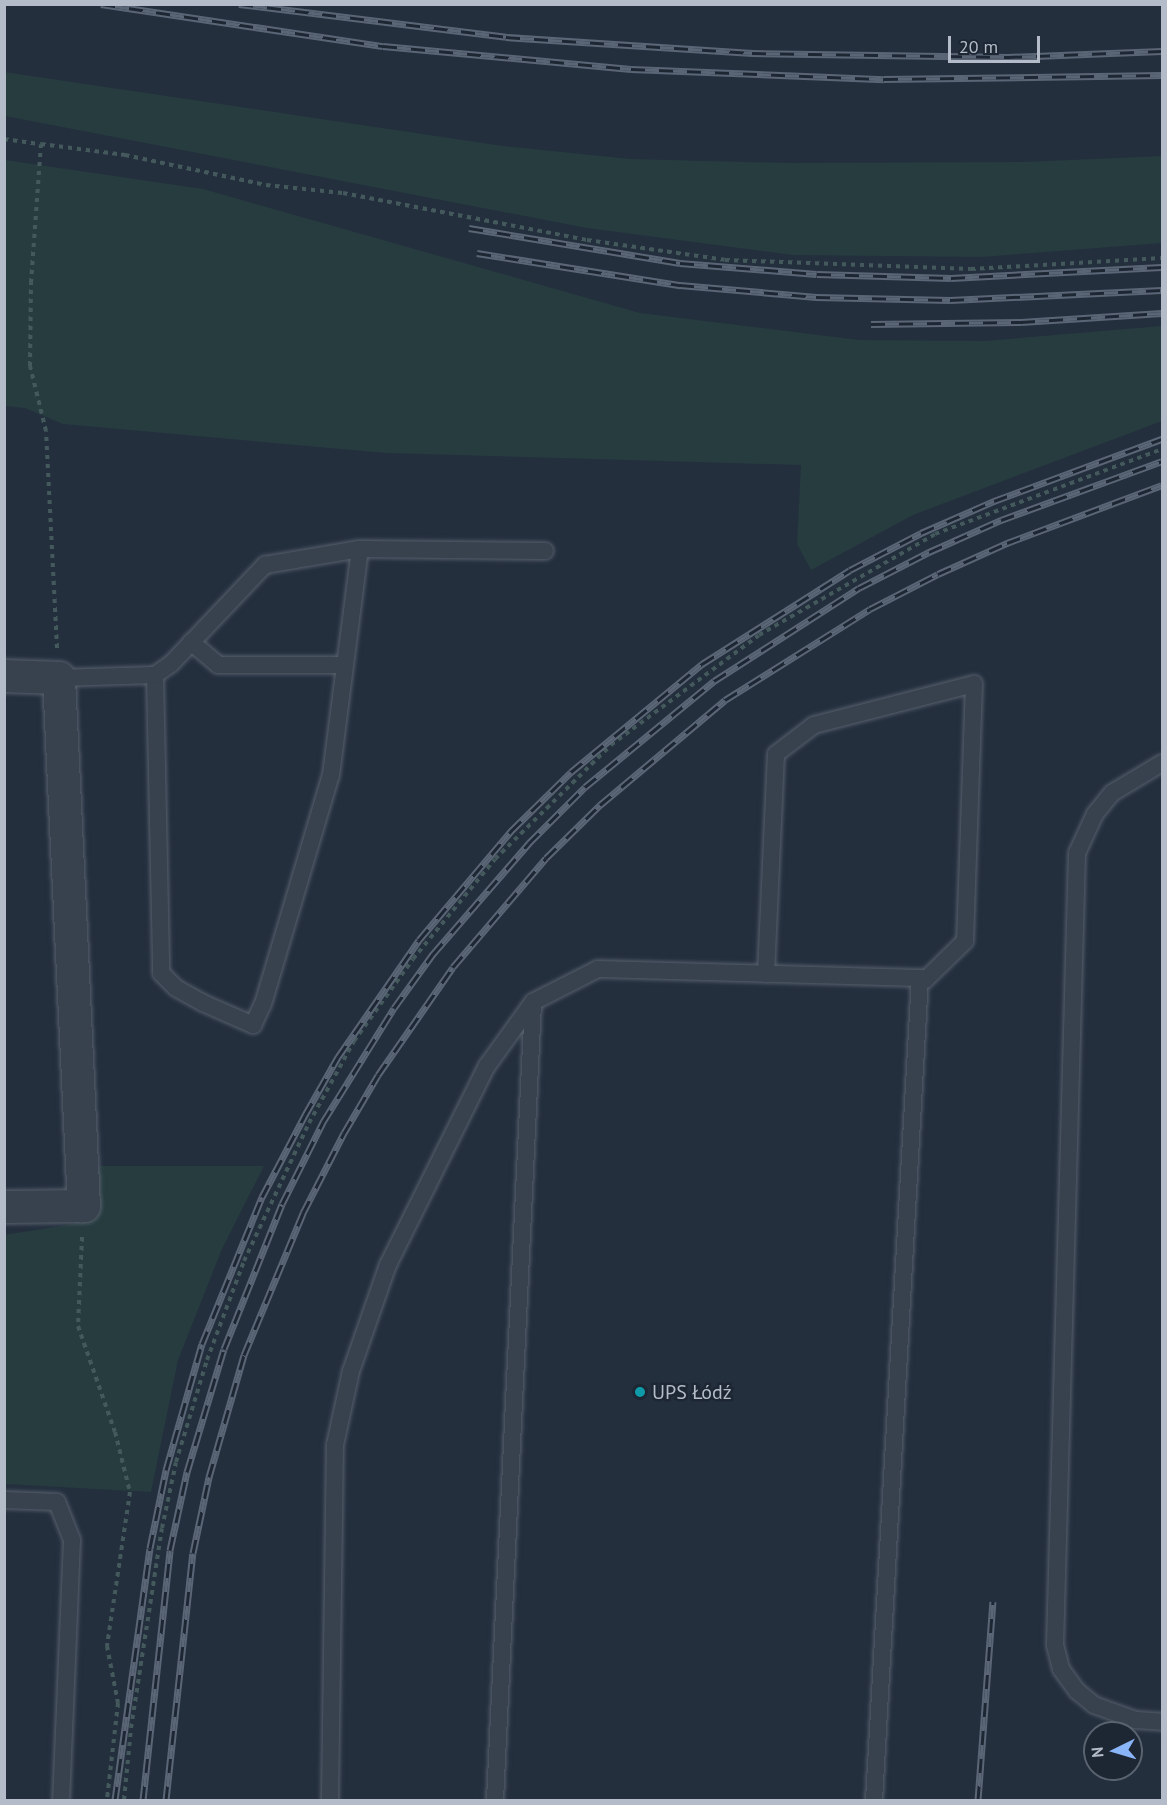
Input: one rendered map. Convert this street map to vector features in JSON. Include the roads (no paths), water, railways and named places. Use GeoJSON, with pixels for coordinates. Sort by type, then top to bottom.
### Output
{"type":"FeatureCollection","features":[{"type":"Feature","properties":{"kind":"street"},"geometry":{"type":"LineString","coordinates":[[4,676],[59,678],[84,1206],[4,1207]]}},
{"type":"Feature","properties":{"kind":"lane"},"geometry":{"type":"LineString","coordinates":[[59,678],[155,675],[171,664],[265,565],[360,549],[545,551]]}},
{"type":"Feature","properties":{"kind":"lane"},"geometry":{"type":"LineString","coordinates":[[155,675],[161,973],[176,988],[202,1003],[253,1025],[263,1004],[330,775],[360,549]]}},
{"type":"Feature","properties":{"kind":"lane"},"geometry":{"type":"LineString","coordinates":[[191,642],[218,665],[345,664]]}},
{"type":"Feature","properties":{"kind":"lane"},"geometry":{"type":"LineString","coordinates":[[330,1800],[335,1445],[351,1371],[388,1265],[487,1066],[533,1002],[598,969],[766,974],[920,978],[925,980],[965,941],[974,684],[814,725],[776,753],[766,974]]}},
{"type":"Feature","properties":{"kind":"lane"},"geometry":{"type":"LineString","coordinates":[[1162,763],[1112,793],[1095,814],[1077,854],[1054,1645],[1061,1669],[1077,1691],[1094,1705],[1136,1720],[1162,1722]]}},
{"type":"Feature","properties":{"kind":"lane"},"geometry":{"type":"LineString","coordinates":[[874,1800],[920,978]]}},
{"type":"Feature","properties":{"kind":"lane"},"geometry":{"type":"LineString","coordinates":[[495,1800],[533,1002]]}},
{"type":"Feature","properties":{"kind":"lane"},"geometry":{"type":"LineString","coordinates":[[4,1500],[57,1502],[72,1540],[61,1800]]}},
{"type":"Feature","properties":{"kind":"railway"},"geometry":{"type":"LineString","coordinates":[[101,4],[383,46],[631,69],[884,79],[1162,75]]}},
{"type":"Feature","properties":{"kind":"railway"},"geometry":{"type":"LineString","coordinates":[[239,4],[506,37],[752,53],[1008,57],[1162,51]]}},
{"type":"Feature","properties":{"kind":"railway"},"geometry":{"type":"LineString","coordinates":[[469,228],[680,263],[817,274],[951,278],[1162,267]]}},
{"type":"Feature","properties":{"kind":"railway"},"geometry":{"type":"LineString","coordinates":[[477,253],[680,285],[816,297],[950,300],[1162,290]]}},
{"type":"Feature","properties":{"kind":"railway"},"geometry":{"type":"LineString","coordinates":[[871,324],[1021,322],[1162,313]]}},
{"type":"Feature","properties":{"kind":"railway"},"geometry":{"type":"LineString","coordinates":[[115,1800],[150,1548],[166,1470],[202,1344],[262,1197],[305,1115],[338,1057],[419,940],[511,831],[571,772],[702,664],[850,570],[921,533],[994,501],[1162,439]]}},
{"type":"Feature","properties":{"kind":"railway"},"geometry":{"type":"LineString","coordinates":[[143,1800],[170,1550],[187,1472],[224,1349],[282,1204],[323,1122],[394,1008],[433,954],[529,843],[585,787],[714,681],[859,588],[929,552],[1001,520],[1162,461]]}},
{"type":"Feature","properties":{"kind":"railway"},"geometry":{"type":"LineString","coordinates":[[166,1800],[193,1553],[209,1477],[244,1355],[303,1213],[344,1133],[378,1075],[453,967],[546,858],[600,805],[725,700],[870,609],[938,574],[1007,543],[1162,485]]}},
{"type":"Feature","properties":{"kind":"railway"},"geometry":{"type":"LineString","coordinates":[[978,1800],[993,1602]]}},
{"type":"Feature","properties":{"kind":"place","name":"UPS Łódź"},"geometry":{"type":"Point","coordinates":[640,1392]}}]}
